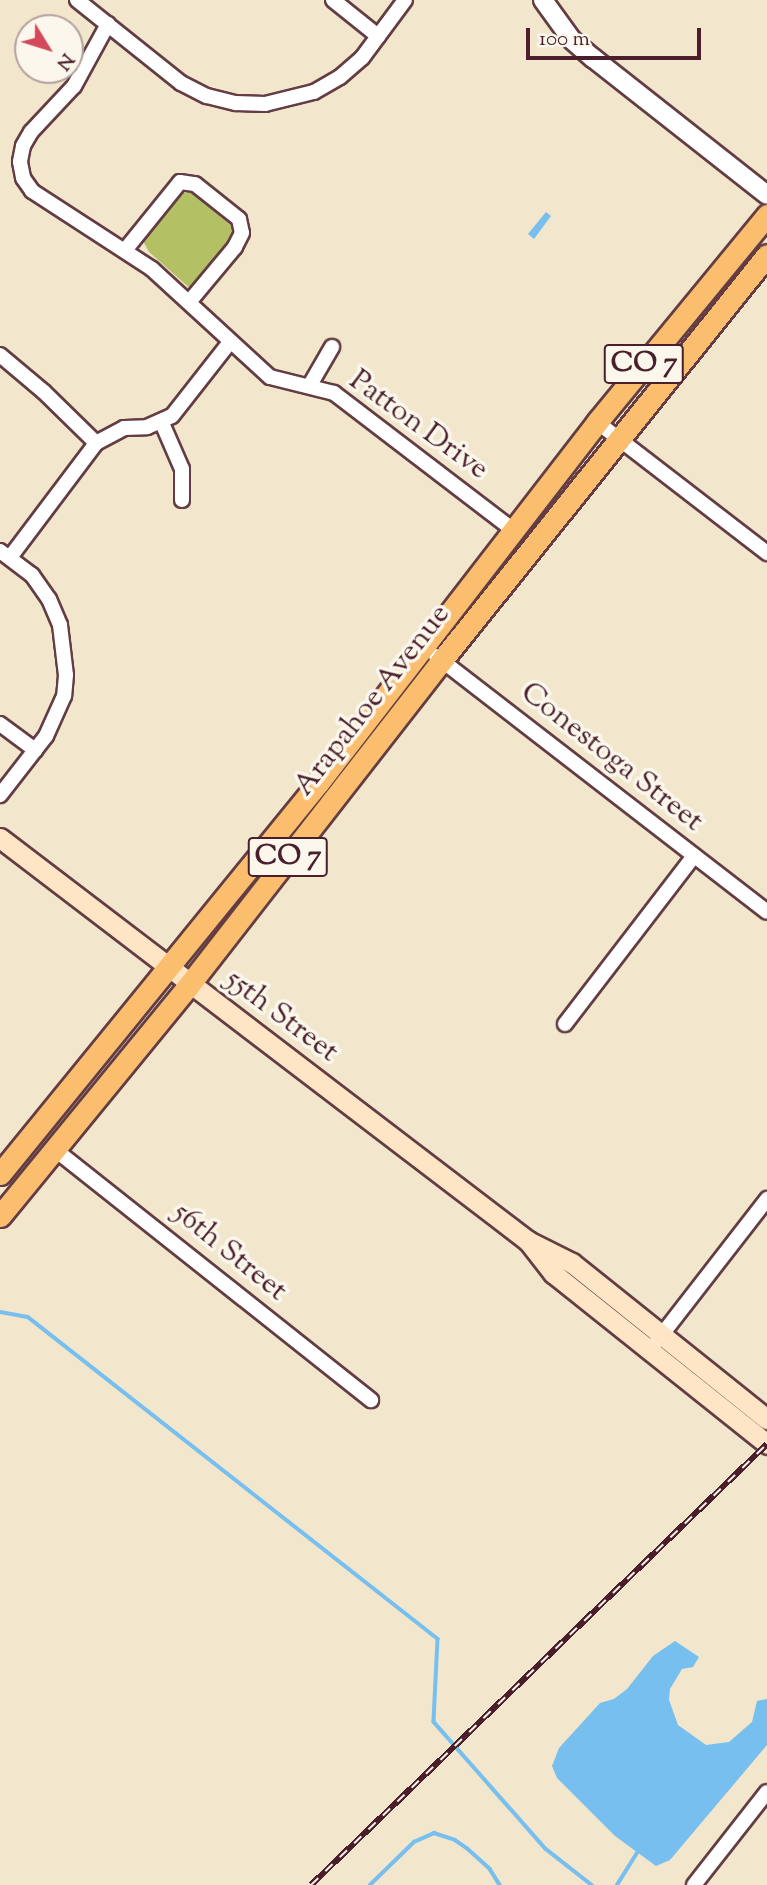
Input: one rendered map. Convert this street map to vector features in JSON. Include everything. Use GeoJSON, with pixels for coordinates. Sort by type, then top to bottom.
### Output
{"type":"FeatureCollection","features":[{"type":"Feature","properties":{"kind":"main road","name":"Arapahoe Avenue"},"geometry":{"type":"LineString","coordinates":[[0,1174],[168,969],[424,647],[597,422],[767,215]]}},
{"type":"Feature","properties":{"kind":"main road","name":"Arapahoe Avenue"},"geometry":{"type":"LineString","coordinates":[[0,1216],[189,985],[442,660],[767,255]]}},
{"type":"Feature","properties":{"kind":"main road","name":"55th Street"},"geometry":{"type":"LineString","coordinates":[[0,838],[168,969],[528,1241],[572,1263],[767,1419]]}},
{"type":"Feature","properties":{"kind":"main road","name":"55th Street"},"geometry":{"type":"LineString","coordinates":[[528,1241],[553,1273],[767,1444]]}},
{"type":"Feature","properties":{"kind":"street"},"geometry":{"type":"LineString","coordinates":[[77,0],[181,83],[207,96],[236,103],[265,104],[314,92],[340,77],[362,58],[405,0]]}},
{"type":"Feature","properties":{"kind":"street"},"geometry":{"type":"LineString","coordinates":[[333,0],[378,36]]}},
{"type":"Feature","properties":{"kind":"street"},"geometry":{"type":"LineString","coordinates":[[543,0],[572,40],[767,195]]}},
{"type":"Feature","properties":{"kind":"street","name":"Patton Drive"},"geometry":{"type":"LineString","coordinates":[[108,24],[74,86],[31,132],[23,146],[20,162],[23,178],[32,191],[126,250],[190,301],[230,342],[270,377],[334,393],[513,530]]}},
{"type":"Feature","properties":{"kind":"street"},"geometry":{"type":"LineString","coordinates":[[126,250],[180,182],[195,184],[239,219],[242,233],[235,247],[190,301]]}},
{"type":"Feature","properties":{"kind":"street"},"geometry":{"type":"LineString","coordinates":[[0,795],[46,736],[64,696],[65,646],[49,599],[32,575],[5,553],[96,443],[124,428],[162,423],[177,410],[230,342]]}},
{"type":"Feature","properties":{"kind":"street"},"geometry":{"type":"LineString","coordinates":[[310,386],[332,347]]}},
{"type":"Feature","properties":{"kind":"street"},"geometry":{"type":"LineString","coordinates":[[0,355],[44,392],[96,443]]}},
{"type":"Feature","properties":{"kind":"street"},"geometry":{"type":"LineString","coordinates":[[597,422],[767,553]]}},
{"type":"Feature","properties":{"kind":"street"},"geometry":{"type":"LineString","coordinates":[[162,423],[182,469],[182,500]]}},
{"type":"Feature","properties":{"kind":"street","name":"Conestoga Street"},"geometry":{"type":"LineString","coordinates":[[424,647],[767,912]]}},
{"type":"Feature","properties":{"kind":"street"},"geometry":{"type":"LineString","coordinates":[[0,724],[35,750]]}},
{"type":"Feature","properties":{"kind":"street"},"geometry":{"type":"LineString","coordinates":[[565,1024],[694,856]]}},
{"type":"Feature","properties":{"kind":"street","name":"56th Street"},"geometry":{"type":"LineString","coordinates":[[53,1148],[371,1400]]}},
{"type":"Feature","properties":{"kind":"street"},"geometry":{"type":"LineString","coordinates":[[649,1350],[767,1199]]}},
{"type":"Feature","properties":{"kind":"street"},"geometry":{"type":"LineString","coordinates":[[694,1885],[767,1792]]}},
{"type":"Feature","properties":{"kind":"green space"},"geometry":{"type":"Polygon","coordinates":[[[194,193],[235,229],[233,240],[193,291],[149,252],[143,241],[144,234],[179,194],[194,193]]]}},
{"type":"Feature","properties":{"kind":"water"},"geometry":{"type":"Polygon","coordinates":[[[546,212],[551,216],[534,239],[528,234],[546,212]]]}},
{"type":"Feature","properties":{"kind":"water"},"geometry":{"type":"Polygon","coordinates":[[[675,1641],[699,1657],[693,1667],[682,1669],[670,1689],[669,1700],[678,1725],[706,1745],[729,1742],[752,1722],[757,1701],[767,1699],[767,1745],[670,1860],[656,1866],[615,1836],[557,1778],[552,1766],[559,1748],[600,1703],[614,1699],[627,1689],[653,1656],[675,1641]]]}},
{"type":"Feature","properties":{"kind":"waterway"},"geometry":{"type":"LineString","coordinates":[[0,1312],[28,1317],[438,1639],[434,1722],[546,1849],[592,1885]]}},
{"type":"Feature","properties":{"kind":"waterway"},"geometry":{"type":"LineString","coordinates":[[370,1885],[414,1842],[434,1833],[455,1840],[467,1848],[490,1869],[500,1885]]}},
{"type":"Feature","properties":{"kind":"waterway"},"geometry":{"type":"LineString","coordinates":[[617,1885],[637,1853]]}},
{"type":"Feature","properties":{"kind":"railway"},"geometry":{"type":"LineString","coordinates":[[311,1885],[767,1444]]}}]}
